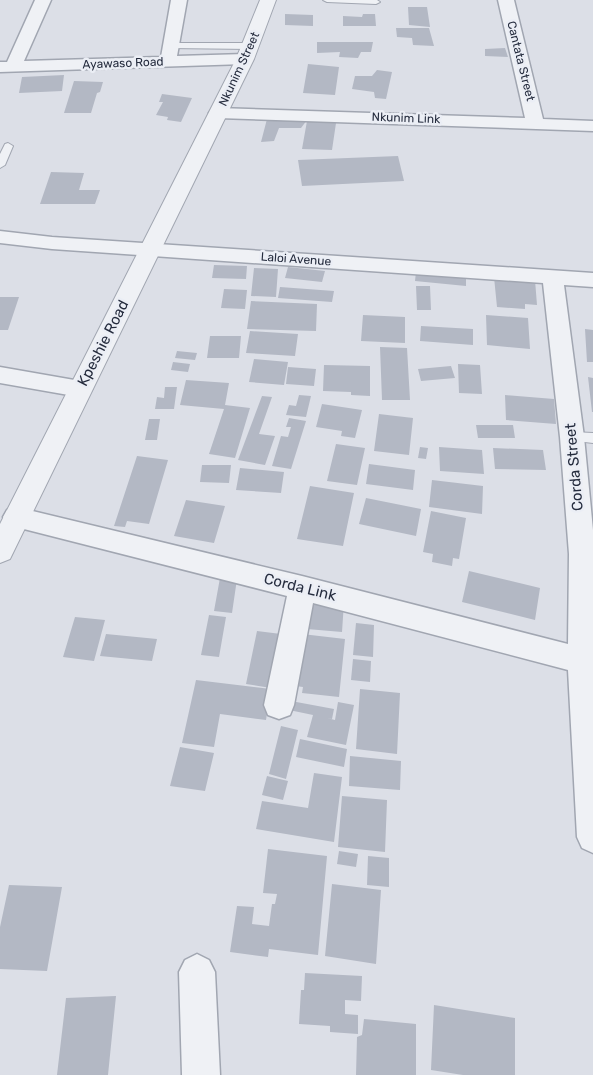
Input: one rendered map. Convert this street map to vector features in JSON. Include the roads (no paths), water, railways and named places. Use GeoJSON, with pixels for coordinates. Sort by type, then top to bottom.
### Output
{"type":"FeatureCollection","features":[{"type":"Feature","properties":{"kind":"street"},"geometry":{"type":"LineString","coordinates":[[7,67],[43,0]]}},
{"type":"Feature","properties":{"kind":"street"},"geometry":{"type":"LineString","coordinates":[[170,54],[179,0]]}},
{"type":"Feature","properties":{"kind":"street","name":"Nkunim Street"},"geometry":{"type":"LineString","coordinates":[[206,136],[248,52],[268,0]]}},
{"type":"Feature","properties":{"kind":"street","name":"Cantata Street"},"geometry":{"type":"LineString","coordinates":[[506,0],[535,122]]}},
{"type":"Feature","properties":{"kind":"street","name":"Ayawaso Road"},"geometry":{"type":"LineString","coordinates":[[7,67],[170,54],[248,52]]}},
{"type":"Feature","properties":{"kind":"street","name":"Nkunim Link"},"geometry":{"type":"LineString","coordinates":[[218,113],[535,122],[593,126]]}},
{"type":"Feature","properties":{"kind":"street","name":"Kpeshie Road"},"geometry":{"type":"LineString","coordinates":[[0,551],[206,136]]}},
{"type":"Feature","properties":{"kind":"street","name":"Laloi Avenue"},"geometry":{"type":"LineString","coordinates":[[0,237],[593,280]]}},
{"type":"Feature","properties":{"kind":"street","name":"Corda Street"},"geometry":{"type":"LineString","coordinates":[[553,277],[582,437],[588,554],[582,660],[593,837]]}},
{"type":"Feature","properties":{"kind":"street"},"geometry":{"type":"LineString","coordinates":[[0,375],[80,389]]}},
{"type":"Feature","properties":{"kind":"street","name":"Corda Link"},"geometry":{"type":"LineString","coordinates":[[16,518],[302,588],[582,660]]}},
{"type":"Feature","properties":{"kind":"street"},"geometry":{"type":"LineString","coordinates":[[279,705],[302,588]]}},
{"type":"Feature","properties":{"kind":"street"},"geometry":{"type":"LineString","coordinates":[[197,972],[201,1075]]}},
{"type":"Feature","properties":{"kind":"lane"},"geometry":{"type":"LineString","coordinates":[[326,0],[376,2]]}},
{"type":"Feature","properties":{"kind":"lane"},"geometry":{"type":"LineString","coordinates":[[0,165],[8,146]]}}]}
